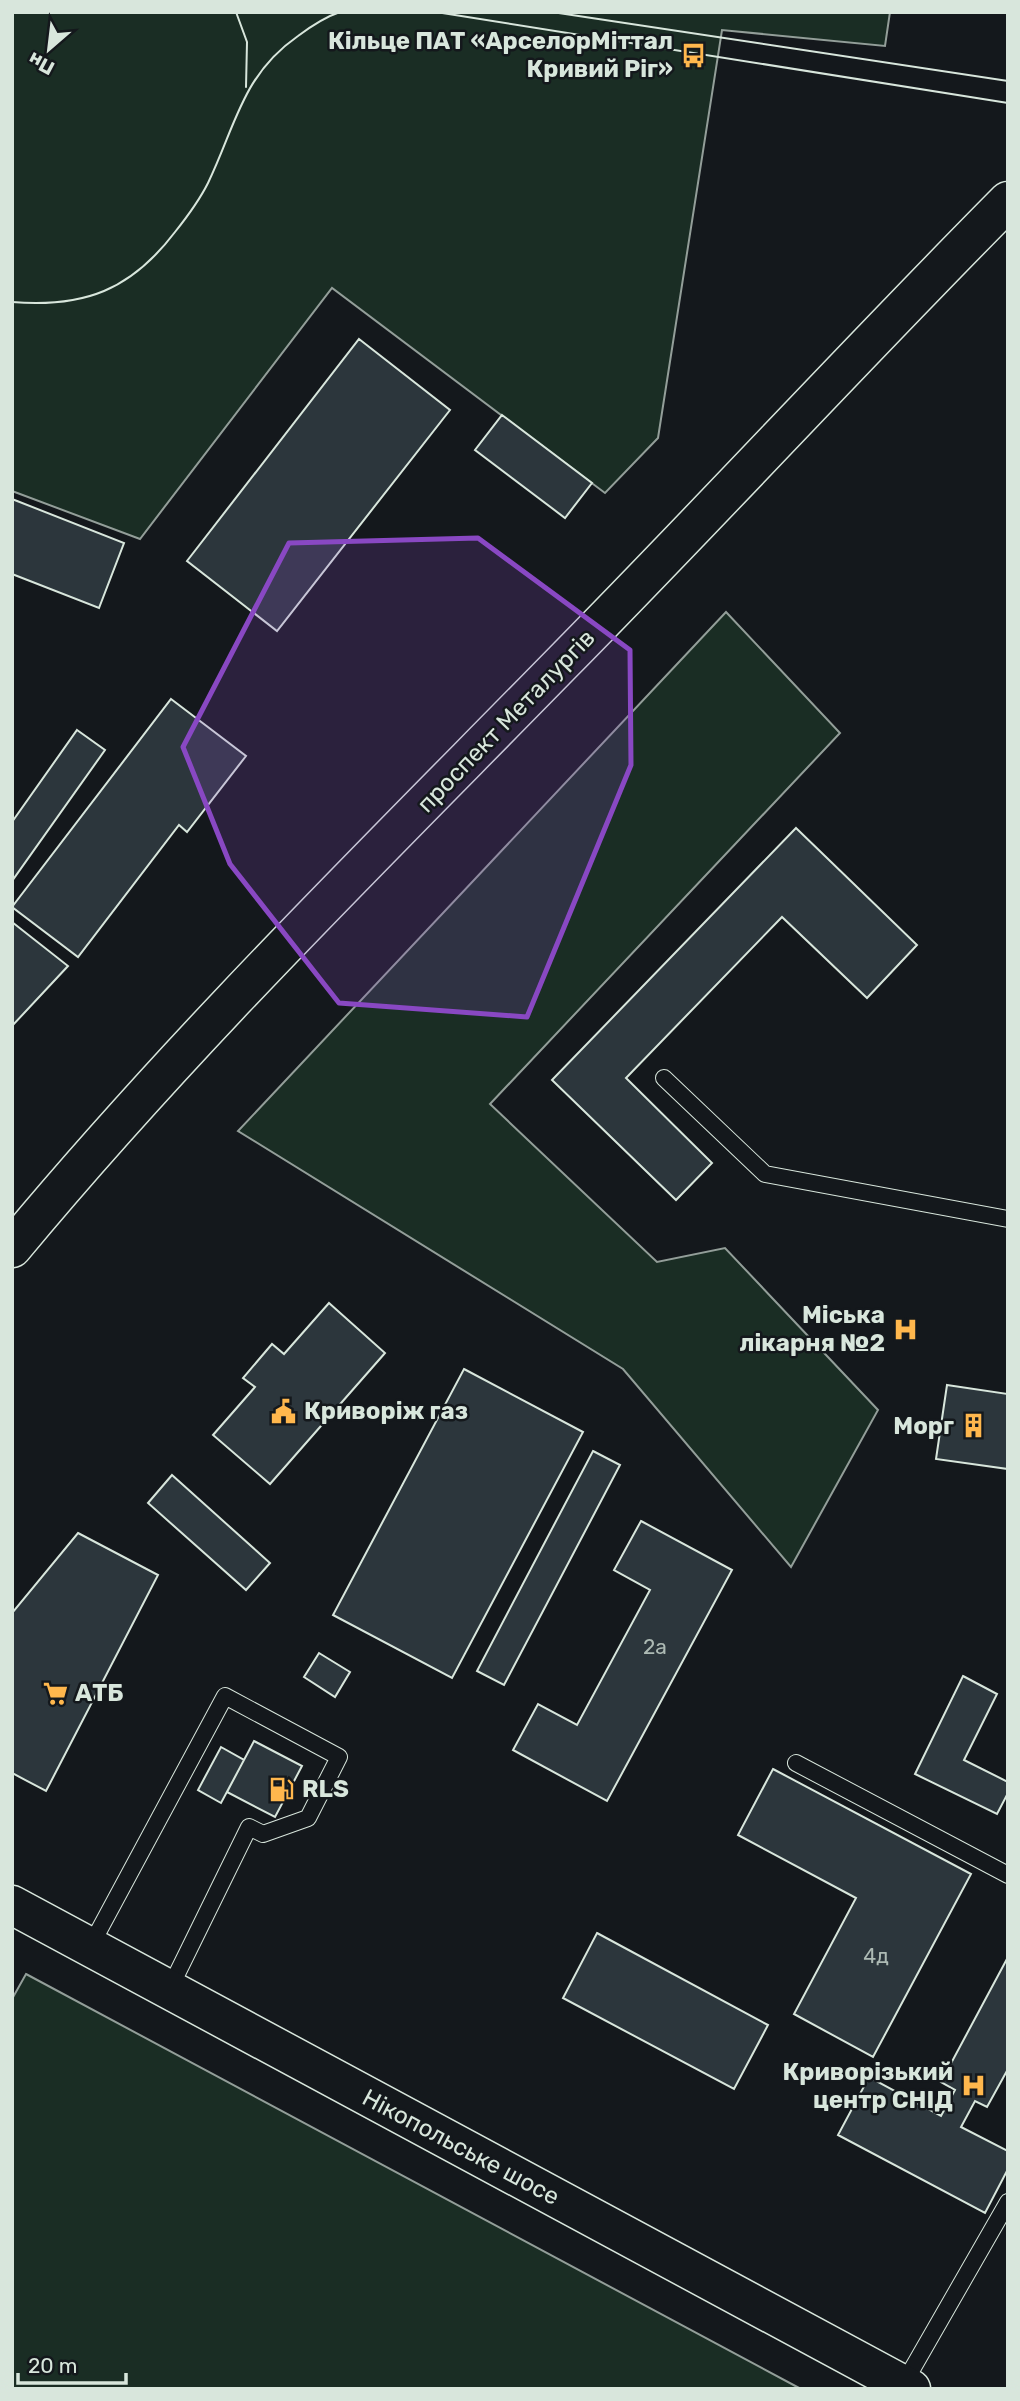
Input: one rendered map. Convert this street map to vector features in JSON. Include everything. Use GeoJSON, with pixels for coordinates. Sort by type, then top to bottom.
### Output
{"type":"FeatureCollection","features":[{"type":"Feature","properties":{"kind":"main road","name":"проспект Металургів"},"geometry":{"type":"LineString","coordinates":[[12,1248],[90,1154],[230,1002],[671,553],[1008,201]]}},
{"type":"Feature","properties":{"kind":"main road","name":"Нікопольське шосе"},"geometry":{"type":"LineString","coordinates":[[12,1905],[907,2387]]}},
{"type":"Feature","properties":{"kind":"lane"},"geometry":{"type":"LineString","coordinates":[[664,1078],[765,1174],[1008,1219]]}},
{"type":"Feature","properties":{"kind":"lane"},"geometry":{"type":"LineString","coordinates":[[90,1947],[225,1696],[340,1757],[308,1818],[263,1834],[249,1827],[169,1990]]}},
{"type":"Feature","properties":{"kind":"lane"},"geometry":{"type":"LineString","coordinates":[[796,1763],[1008,1875]]}},
{"type":"Feature","properties":{"kind":"lane"},"geometry":{"type":"LineString","coordinates":[[907,2387],[1008,2202]]}},
{"type":"Feature","properties":{"kind":"highlighted area"},"geometry":{"type":"Polygon","coordinates":[[[478,538],[630,650],[631,765],[527,1017],[339,1003],[230,864],[183,747],[289,543],[478,538]]]}},
{"type":"Feature","properties":{"kind":"green space"},"geometry":{"type":"Polygon","coordinates":[[[12,12],[890,12],[885,46],[722,30],[658,438],[605,493],[332,288],[140,539],[12,491],[12,12]]]}},
{"type":"Feature","properties":{"kind":"green space"},"geometry":{"type":"Polygon","coordinates":[[[726,612],[840,733],[490,1104],[657,1262],[725,1248],[878,1410],[791,1567],[623,1369],[238,1131],[726,612]]]}},
{"type":"Feature","properties":{"kind":"green space"},"geometry":{"type":"Polygon","coordinates":[[[26,1974],[801,2389],[12,2389],[12,1999],[26,1974]]]}},
{"type":"Feature","properties":{"kind":"building"},"geometry":{"type":"Polygon","coordinates":[[[359,339],[450,410],[277,631],[187,561],[359,339]]]}},
{"type":"Feature","properties":{"kind":"building"},"geometry":{"type":"Polygon","coordinates":[[[502,415],[592,483],[565,518],[475,450],[502,415]]]}},
{"type":"Feature","properties":{"kind":"building"},"geometry":{"type":"Polygon","coordinates":[[[12,499],[124,543],[99,608],[12,574],[12,499]]]}},
{"type":"Feature","properties":{"kind":"building"},"geometry":{"type":"Polygon","coordinates":[[[171,699],[246,756],[187,832],[179,825],[78,957],[12,907],[171,699]]]}},
{"type":"Feature","properties":{"kind":"building"},"geometry":{"type":"Polygon","coordinates":[[[77,730],[105,750],[12,881],[12,822],[77,730]]]}},
{"type":"Feature","properties":{"kind":"building"},"geometry":{"type":"Polygon","coordinates":[[[796,828],[917,945],[867,998],[782,917],[626,1078],[712,1163],[676,1200],[552,1080],[796,828]]]}},
{"type":"Feature","properties":{"kind":"building"},"geometry":{"type":"Polygon","coordinates":[[[12,922],[68,966],[12,1026],[12,922]]]}},
{"type":"Feature","properties":{"kind":"building","name":"Криворіж газ"},"geometry":{"type":"Polygon","coordinates":[[[329,1303],[385,1353],[270,1484],[213,1435],[255,1387],[243,1378],[272,1344],[284,1354],[329,1303]]]}},
{"type":"Feature","properties":{"kind":"building"},"geometry":{"type":"Polygon","coordinates":[[[464,1369],[583,1432],[452,1678],[333,1615],[464,1369]]]}},
{"type":"Feature","properties":{"kind":"building","name":"Морг"},"geometry":{"type":"Polygon","coordinates":[[[947,1385],[1008,1394],[1008,1469],[936,1459],[947,1385]]]}},
{"type":"Feature","properties":{"kind":"building"},"geometry":{"type":"Polygon","coordinates":[[[593,1451],[620,1465],[504,1685],[477,1671],[593,1451]]]}},
{"type":"Feature","properties":{"kind":"building"},"geometry":{"type":"Polygon","coordinates":[[[172,1475],[270,1563],[246,1590],[148,1503],[172,1475]]]}},
{"type":"Feature","properties":{"kind":"building"},"geometry":{"type":"Polygon","coordinates":[[[641,1521],[732,1570],[607,1801],[513,1750],[538,1704],[577,1725],[650,1590],[614,1570],[641,1521]]]}},
{"type":"Feature","properties":{"kind":"building","name":"АТБ"},"geometry":{"type":"Polygon","coordinates":[[[78,1533],[158,1575],[46,1791],[12,1773],[12,1613],[78,1533]]]}},
{"type":"Feature","properties":{"kind":"building"},"geometry":{"type":"Polygon","coordinates":[[[319,1653],[350,1672],[335,1697],[304,1677],[319,1653]]]}},
{"type":"Feature","properties":{"kind":"building"},"geometry":{"type":"Polygon","coordinates":[[[963,1676],[997,1694],[964,1760],[1008,1782],[1008,1793],[997,1814],[915,1774],[963,1676]]]}},
{"type":"Feature","properties":{"kind":"building"},"geometry":{"type":"Polygon","coordinates":[[[254,1741],[302,1766],[275,1817],[227,1792],[254,1741]]]}},
{"type":"Feature","properties":{"kind":"building"},"geometry":{"type":"Polygon","coordinates":[[[221,1747],[244,1760],[221,1803],[198,1790],[221,1747]]]}},
{"type":"Feature","properties":{"kind":"building"},"geometry":{"type":"Polygon","coordinates":[[[773,1769],[971,1874],[873,2057],[794,2014],[856,1898],[738,1835],[773,1769]]]}},
{"type":"Feature","properties":{"kind":"building"},"geometry":{"type":"Polygon","coordinates":[[[597,1933],[768,2025],[734,2089],[563,1998],[597,1933]]]}},
{"type":"Feature","properties":{"kind":"building","name":"Криворізький центр СНІД"},"geometry":{"type":"Polygon","coordinates":[[[1008,1957],[1008,2069],[987,2107],[975,2101],[961,2127],[1008,2151],[1008,2169],[985,2213],[838,2135],[869,2077],[941,2116],[955,2090],[941,2082],[1008,1957]]]}},
{"type":"Feature","properties":{"kind":"tram line"},"geometry":{"type":"LineString","coordinates":[[236,12],[247,42],[246,87]]}},
{"type":"Feature","properties":{"kind":"tram line"},"geometry":{"type":"LineString","coordinates":[[12,302],[62,302],[84,298],[104,291],[141,268],[175,232],[201,196],[242,102],[264,67],[279,51],[303,33],[323,19],[340,12]]}},
{"type":"Feature","properties":{"kind":"tram line"},"geometry":{"type":"LineString","coordinates":[[436,12],[1008,103]]}},
{"type":"Feature","properties":{"kind":"tram line"},"geometry":{"type":"LineString","coordinates":[[552,12],[1008,81]]}},
{"type":"Feature","properties":{"kind":"place","name":"Кільце ПАТ «АрселорМіттал Кривий Ріг»"},"geometry":{"type":"Point","coordinates":[693,55]}},
{"type":"Feature","properties":{"kind":"place","name":"Міська лікарня №2"},"geometry":{"type":"Point","coordinates":[905,1329]}},
{"type":"Feature","properties":{"kind":"place","name":"Криворіж газ"},"geometry":{"type":"Point","coordinates":[284,1411]}},
{"type":"Feature","properties":{"kind":"place","name":"Морг"},"geometry":{"type":"Point","coordinates":[974,1426]}},
{"type":"Feature","properties":{"kind":"place","name":"АТБ"},"geometry":{"type":"Point","coordinates":[55,1693]}},
{"type":"Feature","properties":{"kind":"place","name":"RLS"},"geometry":{"type":"Point","coordinates":[282,1789]}},
{"type":"Feature","properties":{"kind":"place","name":"Криворізький центр СНІД"},"geometry":{"type":"Point","coordinates":[973,2086]}}]}
